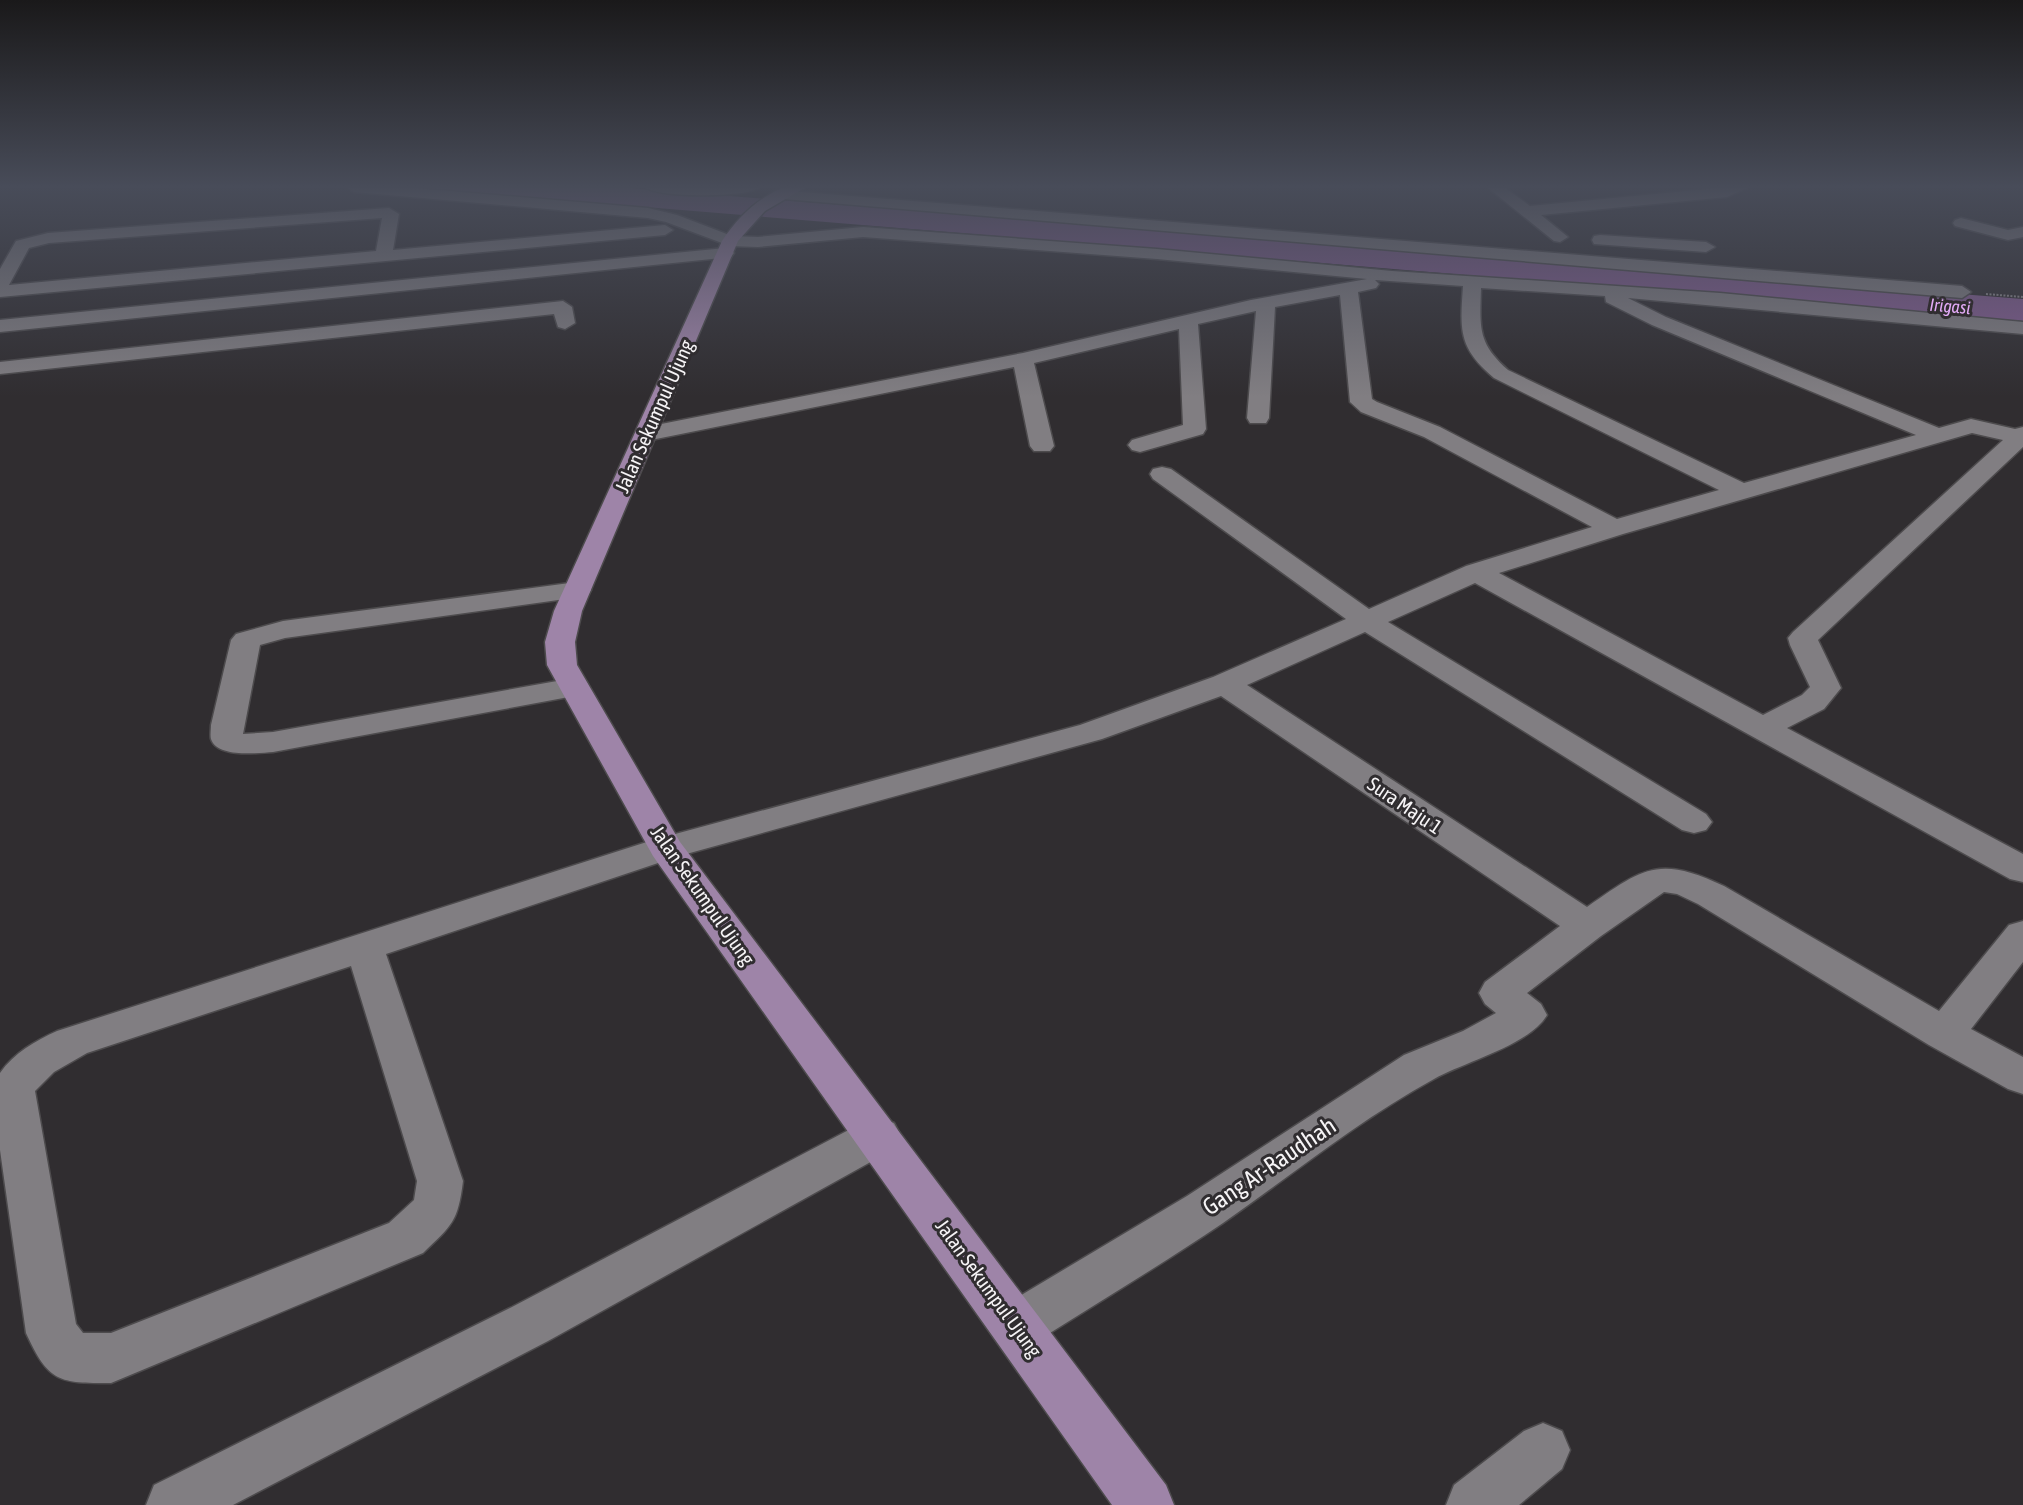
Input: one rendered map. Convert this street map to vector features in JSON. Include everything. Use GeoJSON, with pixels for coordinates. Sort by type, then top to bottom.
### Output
{"type":"FeatureCollection","features":[{"type":"Feature","properties":{"kind":"main road","name":"Jalan Sekumpul Ujung"},"geometry":{"type":"LineString","coordinates":[[724,257],[577,590],[559,641],[558,656],[666,848],[1146,1505]]}},
{"type":"Feature","properties":{"kind":"street"},"geometry":{"type":"LineString","coordinates":[[0,285],[15,257]]}},
{"type":"Feature","properties":{"kind":"street"},"geometry":{"type":"LineString","coordinates":[[191,272],[200,257]]}},
{"type":"Feature","properties":{"kind":"street"},"geometry":{"type":"LineString","coordinates":[[289,263],[291,257]]}},
{"type":"Feature","properties":{"kind":"street"},"geometry":{"type":"LineString","coordinates":[[0,291],[357,257]]}},
{"type":"Feature","properties":{"kind":"street"},"geometry":{"type":"LineString","coordinates":[[0,326],[564,269],[630,257]]}},
{"type":"Feature","properties":{"kind":"street"},"geometry":{"type":"LineString","coordinates":[[1192,257],[1392,276],[1720,299],[2023,328]]}},
{"type":"Feature","properties":{"kind":"street"},"geometry":{"type":"LineString","coordinates":[[1528,257],[1962,292]]}},
{"type":"Feature","properties":{"kind":"street"},"geometry":{"type":"LineString","coordinates":[[86,282],[98,266]]}},
{"type":"Feature","properties":{"kind":"street"},"geometry":{"type":"LineString","coordinates":[[0,368],[564,315],[564,269]]}},
{"type":"Feature","properties":{"kind":"street"},"geometry":{"type":"LineString","coordinates":[[646,434],[1023,359],[1266,303],[1349,290],[1392,276]]}},
{"type":"Feature","properties":{"kind":"street"},"geometry":{"type":"LineString","coordinates":[[1472,282],[1471,338],[1480,358],[1501,374],[1742,492]]}},
{"type":"Feature","properties":{"kind":"street"},"geometry":{"type":"LineString","coordinates":[[1349,290],[1361,402],[1417,425],[1478,455],[1614,528]]}},
{"type":"Feature","properties":{"kind":"street"},"geometry":{"type":"LineString","coordinates":[[1598,291],[1659,321],[1939,436]]}},
{"type":"Feature","properties":{"kind":"street"},"geometry":{"type":"LineString","coordinates":[[1258,418],[1266,303]]}},
{"type":"Feature","properties":{"kind":"street"},"geometry":{"type":"LineString","coordinates":[[1140,445],[1195,429],[1188,322]]}},
{"type":"Feature","properties":{"kind":"street"},"geometry":{"type":"LineString","coordinates":[[1023,359],[1042,446]]}},
{"type":"Feature","properties":{"kind":"street"},"geometry":{"type":"LineString","coordinates":[[365,948],[440,1181],[436,1210],[406,1238],[111,1358],[70,1358],[52,1333],[13,1089],[24,1071],[44,1055],[72,1042],[666,848],[1091,732],[1224,684],[1476,572],[1614,528],[1971,426],[2021,435]]}},
{"type":"Feature","properties":{"kind":"street"},"geometry":{"type":"LineString","coordinates":[[1762,728],[1813,702],[1826,688],[1822,671],[1807,653],[1803,638],[2021,435]]}},
{"type":"Feature","properties":{"kind":"street"},"geometry":{"type":"LineString","coordinates":[[1162,474],[1367,621],[1694,822]]}},
{"type":"Feature","properties":{"kind":"street"},"geometry":{"type":"LineString","coordinates":[[1476,572],[2023,870]]}},
{"type":"Feature","properties":{"kind":"street"},"geometry":{"type":"LineString","coordinates":[[574,687],[273,742],[243,746],[227,739],[227,725],[246,640],[283,630],[577,590]]}},
{"type":"Feature","properties":{"kind":"street","name":"Sura Maju 1"},"geometry":{"type":"LineString","coordinates":[[1224,684],[1587,926]]}},
{"type":"Feature","properties":{"kind":"street"},"geometry":{"type":"LineString","coordinates":[[1587,926],[1633,893],[1658,879],[1684,882],[1711,895],[1944,1034],[2023,1077]]}},
{"type":"Feature","properties":{"kind":"street","name":"Gang Ar-Raudhah"},"geometry":{"type":"LineString","coordinates":[[1016,1326],[1204,1210],[1368,1098],[1419,1067],[1478,1042],[1526,1014],[1499,993],[1587,926]]}},
{"type":"Feature","properties":{"kind":"street"},"geometry":{"type":"LineString","coordinates":[[1944,1034],[2023,935]]}},
{"type":"Feature","properties":{"kind":"street"},"geometry":{"type":"LineString","coordinates":[[174,1505],[530,1324],[878,1136]]}},
{"type":"Feature","properties":{"kind":"street"},"geometry":{"type":"LineString","coordinates":[[1474,1505],[1543,1450]]}},
{"type":"Feature","properties":{"kind":"path"},"geometry":{"type":"LineString","coordinates":[[1962,292],[2023,297]]}},
{"type":"Feature","properties":{"kind":"water","name":"Irigasi"},"geometry":{"type":"Polygon","coordinates":[[[1252,257],[1498,257],[2023,299],[2023,321],[1252,257]]]}}]}
